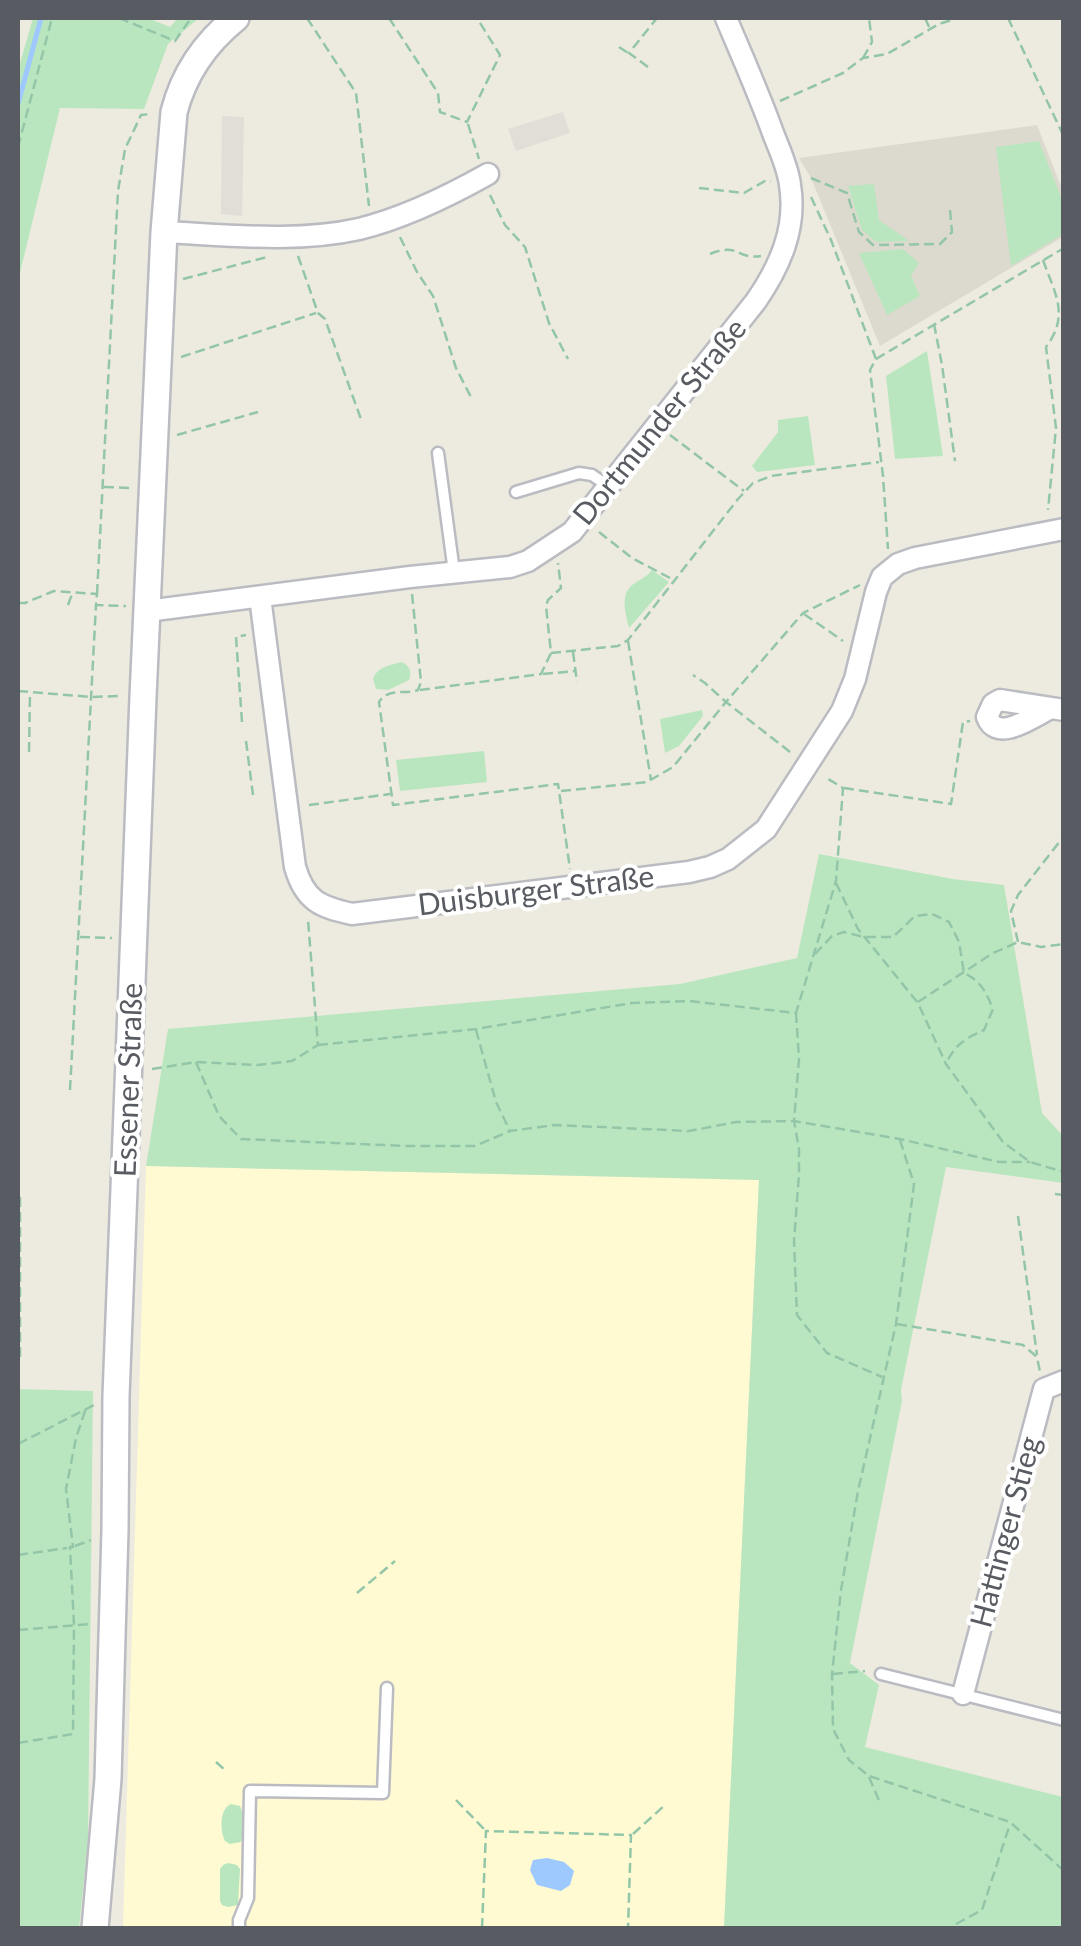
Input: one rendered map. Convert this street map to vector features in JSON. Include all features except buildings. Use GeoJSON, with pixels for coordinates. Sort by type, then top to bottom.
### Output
{"type":"FeatureCollection","features":[{"type":"Feature","properties":{"kind":"street","name":"Essener Straße"},"geometry":{"type":"LineString","coordinates":[[95,1928],[108,1779],[116,1396],[164,232],[178,93],[198,56],[236,18]]}},
{"type":"Feature","properties":{"kind":"street","name":"Dortmunder Straße"},"geometry":{"type":"LineString","coordinates":[[147,609],[510,567],[528,562],[572,532],[756,301],[772,278],[789,232],[792,202],[801,180],[764,108],[726,18]]}},
{"type":"Feature","properties":{"kind":"street"},"geometry":{"type":"LineString","coordinates":[[164,232],[290,236],[338,233],[397,217],[484,176]]}},
{"type":"Feature","properties":{"kind":"street"},"geometry":{"type":"LineString","coordinates":[[887,573],[915,558],[1055,530]]}},
{"type":"Feature","properties":{"kind":"street","name":"Duisburger Straße"},"geometry":{"type":"LineString","coordinates":[[306,894],[322,906],[352,914],[689,872],[728,859],[766,828],[842,712],[855,679],[876,592],[887,573]]}},
{"type":"Feature","properties":{"kind":"street"},"geometry":{"type":"LineString","coordinates":[[260,597],[295,867],[306,894]]}},
{"type":"Feature","properties":{"kind":"street"},"geometry":{"type":"LineString","coordinates":[[987,718],[992,704],[1000,700],[1057,709]]}},
{"type":"Feature","properties":{"kind":"street","name":"Hattinger Stieg"},"geometry":{"type":"LineString","coordinates":[[963,1694],[1054,1385]]}},
{"type":"Feature","properties":{"kind":"lane"},"geometry":{"type":"LineString","coordinates":[[438,452],[454,573]]}},
{"type":"Feature","properties":{"kind":"lane"},"geometry":{"type":"LineString","coordinates":[[516,492],[578,473],[592,475],[608,486]]}},
{"type":"Feature","properties":{"kind":"lane"},"geometry":{"type":"LineString","coordinates":[[881,1674],[1064,1720]]}},
{"type":"Feature","properties":{"kind":"lane"},"geometry":{"type":"LineString","coordinates":[[239,1928],[248,1898],[250,1791],[383,1794],[387,1688]]}},
{"type":"Feature","properties":{"kind":"path"},"geometry":{"type":"LineString","coordinates":[[18,147],[52,18]]}},
{"type":"Feature","properties":{"kind":"path"},"geometry":{"type":"LineString","coordinates":[[119,18],[175,41],[191,18]]}},
{"type":"Feature","properties":{"kind":"path"},"geometry":{"type":"LineString","coordinates":[[307,18],[356,94],[371,226]]}},
{"type":"Feature","properties":{"kind":"path"},"geometry":{"type":"LineString","coordinates":[[389,18],[438,94],[440,112],[468,122]]}},
{"type":"Feature","properties":{"kind":"path"},"geometry":{"type":"LineString","coordinates":[[476,18],[500,54],[468,122],[484,176],[505,225],[524,247],[549,323],[568,359]]}},
{"type":"Feature","properties":{"kind":"path"},"geometry":{"type":"LineString","coordinates":[[629,54],[657,18]]}},
{"type":"Feature","properties":{"kind":"path"},"geometry":{"type":"LineString","coordinates":[[764,108],[842,73],[863,58],[872,42],[869,18]]}},
{"type":"Feature","properties":{"kind":"path"},"geometry":{"type":"LineString","coordinates":[[925,18],[930,29]]}},
{"type":"Feature","properties":{"kind":"path"},"geometry":{"type":"LineString","coordinates":[[863,58],[887,54],[958,18]]}},
{"type":"Feature","properties":{"kind":"path"},"geometry":{"type":"LineString","coordinates":[[1008,18],[1064,137]]}},
{"type":"Feature","properties":{"kind":"path"},"geometry":{"type":"LineString","coordinates":[[619,47],[648,68]]}},
{"type":"Feature","properties":{"kind":"path"},"geometry":{"type":"LineString","coordinates":[[70,1090],[118,191],[125,150],[141,115],[174,112]]}},
{"type":"Feature","properties":{"kind":"path"},"geometry":{"type":"LineString","coordinates":[[801,180],[831,240],[876,358]]}},
{"type":"Feature","properties":{"kind":"path"},"geometry":{"type":"LineString","coordinates":[[699,188],[737,194],[765,182],[801,180],[847,193],[859,232],[874,245],[940,244],[952,232],[950,210]]}},
{"type":"Feature","properties":{"kind":"path"},"geometry":{"type":"LineString","coordinates":[[397,217],[401,242],[432,296],[456,368],[472,399]]}},
{"type":"Feature","properties":{"kind":"path"},"geometry":{"type":"LineString","coordinates":[[290,236],[362,422]]}},
{"type":"Feature","properties":{"kind":"path"},"geometry":{"type":"LineString","coordinates":[[710,254],[728,248],[746,256],[780,261]]}},
{"type":"Feature","properties":{"kind":"path"},"geometry":{"type":"LineString","coordinates":[[559,792],[647,782],[673,767],[803,613],[887,573],[889,543],[870,370],[876,358],[1064,248]]}},
{"type":"Feature","properties":{"kind":"path"},"geometry":{"type":"LineString","coordinates":[[162,284],[276,254]]}},
{"type":"Feature","properties":{"kind":"path"},"geometry":{"type":"LineString","coordinates":[[1044,260],[1059,318],[1056,334],[1046,347],[1056,428],[1055,530]]}},
{"type":"Feature","properties":{"kind":"path"},"geometry":{"type":"LineString","coordinates":[[158,365],[318,313]]}},
{"type":"Feature","properties":{"kind":"path"},"geometry":{"type":"LineString","coordinates":[[934,324],[954,461]]}},
{"type":"Feature","properties":{"kind":"path"},"geometry":{"type":"LineString","coordinates":[[155,441],[258,412]]}},
{"type":"Feature","properties":{"kind":"path"},"geometry":{"type":"LineString","coordinates":[[657,426],[745,492]]}},
{"type":"Feature","properties":{"kind":"path"},"geometry":{"type":"LineString","coordinates":[[550,653],[618,646],[628,640],[753,484],[771,476],[881,462]]}},
{"type":"Feature","properties":{"kind":"path"},"geometry":{"type":"LineString","coordinates":[[102,487],[153,488]]}},
{"type":"Feature","properties":{"kind":"path"},"geometry":{"type":"LineString","coordinates":[[582,520],[632,558],[675,580]]}},
{"type":"Feature","properties":{"kind":"path"},"geometry":{"type":"LineString","coordinates":[[542,674],[550,653],[546,606],[561,588],[558,564],[548,550]]}},
{"type":"Feature","properties":{"kind":"path"},"geometry":{"type":"LineString","coordinates":[[410,577],[421,682],[418,690]]}},
{"type":"Feature","properties":{"kind":"path"},"geometry":{"type":"LineString","coordinates":[[18,603],[54,591],[97,594]]}},
{"type":"Feature","properties":{"kind":"path"},"geometry":{"type":"LineString","coordinates":[[68,605],[72,593]]}},
{"type":"Feature","properties":{"kind":"path"},"geometry":{"type":"LineString","coordinates":[[96,605],[147,609]]}},
{"type":"Feature","properties":{"kind":"path"},"geometry":{"type":"LineString","coordinates":[[803,613],[861,654]]}},
{"type":"Feature","properties":{"kind":"path"},"geometry":{"type":"LineString","coordinates":[[242,722],[236,636],[252,634]]}},
{"type":"Feature","properties":{"kind":"path"},"geometry":{"type":"LineString","coordinates":[[628,640],[651,780]]}},
{"type":"Feature","properties":{"kind":"path"},"geometry":{"type":"LineString","coordinates":[[573,651],[577,682]]}},
{"type":"Feature","properties":{"kind":"path"},"geometry":{"type":"LineString","coordinates":[[572,887],[558,784],[392,805],[379,702],[393,692],[576,671]]}},
{"type":"Feature","properties":{"kind":"path"},"geometry":{"type":"LineString","coordinates":[[693,674],[807,765],[843,788],[951,804],[963,722],[987,718]]}},
{"type":"Feature","properties":{"kind":"path"},"geometry":{"type":"LineString","coordinates":[[18,691],[92,697],[143,696]]}},
{"type":"Feature","properties":{"kind":"path"},"geometry":{"type":"LineString","coordinates":[[29,752],[30,692]]}},
{"type":"Feature","properties":{"kind":"path"},"geometry":{"type":"LineString","coordinates":[[246,741],[254,795]]}},
{"type":"Feature","properties":{"kind":"path"},"geometry":{"type":"LineString","coordinates":[[843,788],[836,881],[796,1013],[797,1315],[828,1353],[883,1378]]}},
{"type":"Feature","properties":{"kind":"path"},"geometry":{"type":"LineString","coordinates":[[287,807],[391,794]]}},
{"type":"Feature","properties":{"kind":"path"},"geometry":{"type":"LineString","coordinates":[[1018,942],[1011,911],[1018,895],[1064,836]]}},
{"type":"Feature","properties":{"kind":"path"},"geometry":{"type":"LineString","coordinates":[[836,881],[858,929],[918,1002],[946,1064],[1003,1142],[1030,1162]]}},
{"type":"Feature","properties":{"kind":"path"},"geometry":{"type":"LineString","coordinates":[[306,894],[318,1045]]}},
{"type":"Feature","properties":{"kind":"path"},"geometry":{"type":"LineString","coordinates":[[814,956],[832,936],[844,932],[893,937],[915,916],[932,914],[949,922],[959,942],[964,973]]}},
{"type":"Feature","properties":{"kind":"path"},"geometry":{"type":"LineString","coordinates":[[78,937],[134,938]]}},
{"type":"Feature","properties":{"kind":"path"},"geometry":{"type":"LineString","coordinates":[[918,1002],[993,953],[1018,942],[1041,947],[1064,944]]}},
{"type":"Feature","properties":{"kind":"path"},"geometry":{"type":"LineString","coordinates":[[946,1064],[962,1040],[984,1030],[993,1009],[984,986],[964,973]]}},
{"type":"Feature","properties":{"kind":"path"},"geometry":{"type":"LineString","coordinates":[[129,1073],[196,1062],[258,1065],[292,1061],[318,1045],[476,1029],[632,1003],[688,1000],[796,1013]]}},
{"type":"Feature","properties":{"kind":"path"},"geometry":{"type":"LineString","coordinates":[[476,1029],[496,1102],[510,1132]]}},
{"type":"Feature","properties":{"kind":"path"},"geometry":{"type":"LineString","coordinates":[[196,1062],[219,1116],[241,1139],[475,1146],[510,1132],[555,1125],[688,1131],[736,1122],[794,1121],[900,1139],[999,1162],[1030,1162],[1064,1172]]}},
{"type":"Feature","properties":{"kind":"path"},"geometry":{"type":"LineString","coordinates":[[900,1139],[914,1184],[896,1324],[854,1511],[841,1590],[832,1674],[833,1729],[849,1760],[868,1776],[1010,1822],[1064,1872]]}},
{"type":"Feature","properties":{"kind":"path"},"geometry":{"type":"LineString","coordinates":[[20,1194],[20,1357]]}},
{"type":"Feature","properties":{"kind":"path"},"geometry":{"type":"LineString","coordinates":[[1055,1194],[1064,1195]]}},
{"type":"Feature","properties":{"kind":"path"},"geometry":{"type":"LineString","coordinates":[[1018,1216],[1037,1356]]}},
{"type":"Feature","properties":{"kind":"path"},"geometry":{"type":"LineString","coordinates":[[896,1324],[1023,1345],[1037,1356],[1054,1385]]}},
{"type":"Feature","properties":{"kind":"path"},"geometry":{"type":"LineString","coordinates":[[18,1444],[116,1396]]}},
{"type":"Feature","properties":{"kind":"path"},"geometry":{"type":"LineString","coordinates":[[18,1742],[73,1734],[70,1548],[73,1547],[66,1489],[86,1408]]}},
{"type":"Feature","properties":{"kind":"path"},"geometry":{"type":"LineString","coordinates":[[18,1555],[73,1547],[116,1530]]}},
{"type":"Feature","properties":{"kind":"path"},"geometry":{"type":"LineString","coordinates":[[357,1593],[395,1561]]}},
{"type":"Feature","properties":{"kind":"path"},"geometry":{"type":"LineString","coordinates":[[18,1630],[112,1622]]}},
{"type":"Feature","properties":{"kind":"path"},"geometry":{"type":"LineString","coordinates":[[832,1674],[881,1674]]}},
{"type":"Feature","properties":{"kind":"path"},"geometry":{"type":"LineString","coordinates":[[216,1762],[226,1771]]}},
{"type":"Feature","properties":{"kind":"path"},"geometry":{"type":"LineString","coordinates":[[868,1776],[880,1803]]}},
{"type":"Feature","properties":{"kind":"path"},"geometry":{"type":"LineString","coordinates":[[456,1800],[486,1830],[632,1835],[665,1805]]}},
{"type":"Feature","properties":{"kind":"path"},"geometry":{"type":"LineString","coordinates":[[956,1924],[982,1910],[1010,1822]]}},
{"type":"Feature","properties":{"kind":"path"},"geometry":{"type":"LineString","coordinates":[[482,1928],[486,1830]]}},
{"type":"Feature","properties":{"kind":"path"},"geometry":{"type":"LineString","coordinates":[[628,1928],[632,1835]]}},
{"type":"Feature","properties":{"kind":"shaded area"},"geometry":{"type":"Polygon","coordinates":[[[563,112],[570,133],[516,151],[508,129],[563,112]]]}},
{"type":"Feature","properties":{"kind":"shaded area"},"geometry":{"type":"Polygon","coordinates":[[[222,116],[244,117],[242,216],[221,214],[222,116]]]}},
{"type":"Feature","properties":{"kind":"shaded area"},"geometry":{"type":"Polygon","coordinates":[[[1037,125],[1063,191],[1063,237],[880,346],[811,178],[799,158],[1037,125]]]}},
{"type":"Feature","properties":{"kind":"shaded area"},"geometry":{"type":"Polygon","coordinates":[[[146,1166],[759,1180],[724,1928],[123,1928],[146,1166]]]}},
{"type":"Feature","properties":{"kind":"green space"},"geometry":{"type":"Polygon","coordinates":[[[33,18],[148,18],[170,27],[178,18],[199,18],[168,44],[144,109],[60,108],[18,281],[18,70],[33,18]]]}},
{"type":"Feature","properties":{"kind":"green space"},"geometry":{"type":"Polygon","coordinates":[[[1039,141],[1063,202],[1063,234],[1011,266],[996,147],[1039,141]]]}},
{"type":"Feature","properties":{"kind":"green space"},"geometry":{"type":"Polygon","coordinates":[[[874,184],[879,220],[909,241],[876,242],[862,230],[848,186],[874,184]]]}},
{"type":"Feature","properties":{"kind":"green space"},"geometry":{"type":"Polygon","coordinates":[[[903,249],[919,263],[911,276],[920,296],[887,315],[859,253],[903,249]]]}},
{"type":"Feature","properties":{"kind":"green space"},"geometry":{"type":"Polygon","coordinates":[[[927,351],[943,456],[895,459],[886,376],[927,351]]]}},
{"type":"Feature","properties":{"kind":"green space"},"geometry":{"type":"Polygon","coordinates":[[[808,416],[815,465],[757,472],[752,466],[778,432],[778,420],[808,416]]]}},
{"type":"Feature","properties":{"kind":"green space"},"geometry":{"type":"Polygon","coordinates":[[[652,570],[669,582],[629,628],[626,595],[631,586],[652,570]]]}},
{"type":"Feature","properties":{"kind":"green space"},"geometry":{"type":"Polygon","coordinates":[[[401,662],[409,669],[409,680],[388,690],[376,689],[373,679],[378,671],[401,662]]]}},
{"type":"Feature","properties":{"kind":"green space"},"geometry":{"type":"Polygon","coordinates":[[[702,710],[703,716],[679,746],[665,753],[660,719],[702,710]]]}},
{"type":"Feature","properties":{"kind":"green space"},"geometry":{"type":"Polygon","coordinates":[[[484,751],[487,782],[400,791],[396,760],[484,751]]]}},
{"type":"Feature","properties":{"kind":"green space"},"geometry":{"type":"Polygon","coordinates":[[[819,854],[1004,885],[1042,1113],[1063,1136],[1063,1183],[946,1167],[850,1663],[879,1685],[865,1747],[1063,1797],[1063,1928],[724,1928],[759,1180],[146,1166],[168,1029],[680,984],[797,958],[819,854]]]}},
{"type":"Feature","properties":{"kind":"green space"},"geometry":{"type":"Polygon","coordinates":[[[18,1389],[93,1391],[88,1840],[79,1928],[18,1928],[18,1389]]]}},
{"type":"Feature","properties":{"kind":"green space"},"geometry":{"type":"Polygon","coordinates":[[[231,1804],[240,1806],[243,1824],[241,1842],[230,1844],[223,1837],[222,1821],[224,1810],[231,1804]]]}},
{"type":"Feature","properties":{"kind":"green space"},"geometry":{"type":"Polygon","coordinates":[[[228,1863],[240,1869],[238,1905],[228,1907],[220,1901],[220,1869],[228,1863]]]}},
{"type":"Feature","properties":{"kind":"water"},"geometry":{"type":"Polygon","coordinates":[[[533,1860],[564,1862],[574,1871],[570,1885],[561,1891],[537,1885],[530,1870],[533,1860]]]}},
{"type":"Feature","properties":{"kind":"waterway"},"geometry":{"type":"LineString","coordinates":[[18,104],[41,18]]}}]}
